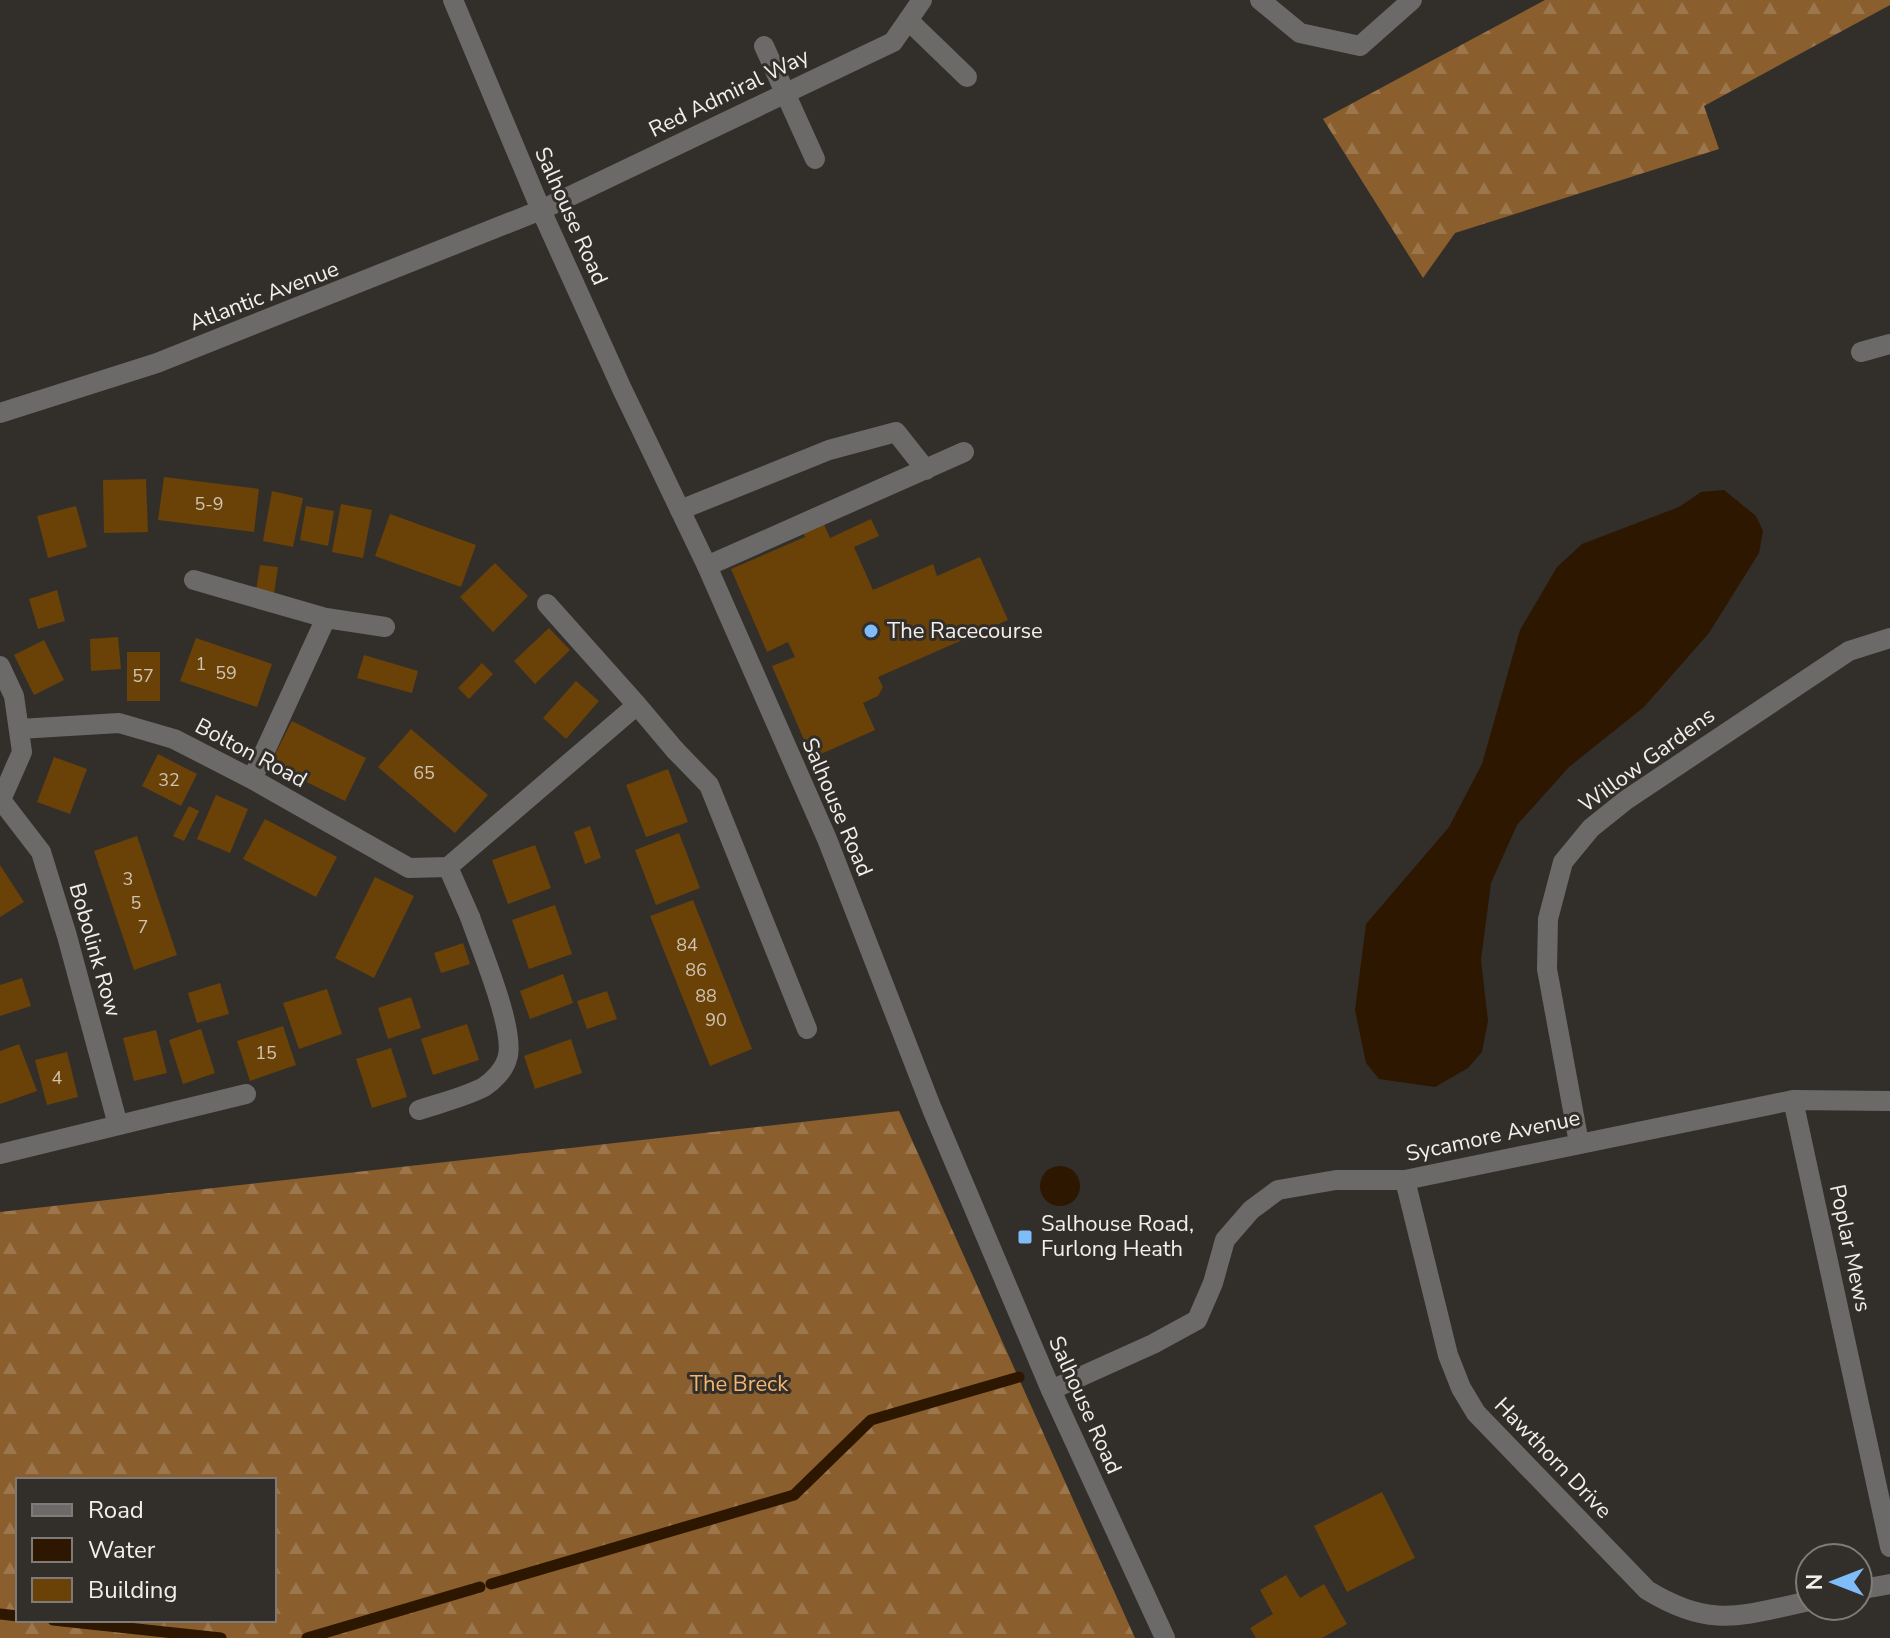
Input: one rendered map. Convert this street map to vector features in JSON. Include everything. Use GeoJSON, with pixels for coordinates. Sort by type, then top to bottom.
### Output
{"type":"FeatureCollection","features":[{"type":"Feature","properties":{"kind":"street","name":"Salhouse Road"},"geometry":{"type":"LineString","coordinates":[[453,0],[541,210],[707,566],[827,839],[932,1109],[1051,1390],[1165,1638]]}},
{"type":"Feature","properties":{"kind":"street","name":"Red Admiral Way"},"geometry":{"type":"LineString","coordinates":[[541,210],[893,42],[922,0]]}},
{"type":"Feature","properties":{"kind":"street"},"geometry":{"type":"LineString","coordinates":[[1260,0],[1300,33],[1360,46],[1412,0]]}},
{"type":"Feature","properties":{"kind":"street"},"geometry":{"type":"LineString","coordinates":[[908,20],[967,77]]}},
{"type":"Feature","properties":{"kind":"street"},"geometry":{"type":"LineString","coordinates":[[764,46],[815,159]]}},
{"type":"Feature","properties":{"kind":"street","name":"Atlantic Avenue"},"geometry":{"type":"LineString","coordinates":[[0,413],[157,363],[541,210]]}},
{"type":"Feature","properties":{"kind":"street"},"geometry":{"type":"LineString","coordinates":[[1861,352],[1890,344]]}},
{"type":"Feature","properties":{"kind":"street"},"geometry":{"type":"LineString","coordinates":[[680,510],[829,450],[896,432],[926,470]]}},
{"type":"Feature","properties":{"kind":"street"},"geometry":{"type":"LineString","coordinates":[[707,566],[964,452]]}},
{"type":"Feature","properties":{"kind":"street"},"geometry":{"type":"LineString","coordinates":[[194,580],[326,618],[385,627]]}},
{"type":"Feature","properties":{"kind":"street"},"geometry":{"type":"LineString","coordinates":[[547,604],[709,785],[807,1029]]}},
{"type":"Feature","properties":{"kind":"street"},"geometry":{"type":"LineString","coordinates":[[252,779],[326,618]]}},
{"type":"Feature","properties":{"kind":"street","name":"Willow Gardens"},"geometry":{"type":"LineString","coordinates":[[1579,1143],[1547,969],[1548,919],[1563,862],[1591,828],[1651,783],[1849,651],[1890,638]]}},
{"type":"Feature","properties":{"kind":"street"},"geometry":{"type":"LineString","coordinates":[[0,666],[14,696],[22,752],[1,801]]}},
{"type":"Feature","properties":{"kind":"street"},"geometry":{"type":"LineString","coordinates":[[419,1110],[484,1087],[501,1072],[508,1058],[509,1039],[504,1016],[470,917],[448,867],[637,705]]}},
{"type":"Feature","properties":{"kind":"street","name":"Bolton Road"},"geometry":{"type":"LineString","coordinates":[[19,729],[119,723],[174,739],[252,779],[409,868],[448,867]]}},
{"type":"Feature","properties":{"kind":"street","name":"Bobolink Row"},"geometry":{"type":"LineString","coordinates":[[1,801],[41,852],[118,1125]]}},
{"type":"Feature","properties":{"kind":"street"},"geometry":{"type":"LineString","coordinates":[[0,1154],[246,1094]]}},
{"type":"Feature","properties":{"kind":"street","name":"Sycamore Avenue"},"geometry":{"type":"LineString","coordinates":[[1051,1390],[1153,1344],[1197,1320],[1213,1283],[1225,1240],[1251,1210],[1278,1190],[1336,1180],[1405,1180],[1793,1100],[1890,1101]]}},
{"type":"Feature","properties":{"kind":"street","name":"Poplar Mews"},"geometry":{"type":"LineString","coordinates":[[1793,1100],[1890,1547]]}},
{"type":"Feature","properties":{"kind":"street","name":"Hawthorn Drive"},"geometry":{"type":"LineString","coordinates":[[1405,1180],[1448,1355],[1461,1388],[1476,1413],[1647,1590],[1667,1603],[1712,1616],[1734,1617],[1794,1604]]}},
{"type":"Feature","properties":{"kind":"green space"},"geometry":{"type":"Polygon","coordinates":[[[1545,0],[1890,0],[1890,5],[1704,106],[1719,149],[1455,233],[1423,278],[1323,119],[1545,0]]]}},
{"type":"Feature","properties":{"kind":"green space","name":"The Breck"},"geometry":{"type":"Polygon","coordinates":[[[899,1111],[1135,1638],[0,1638],[0,1212],[899,1111]]]}},
{"type":"Feature","properties":{"kind":"water"},"geometry":{"type":"Polygon","coordinates":[[[1724,490],[1756,516],[1763,531],[1759,553],[1709,633],[1644,707],[1569,767],[1517,825],[1491,883],[1481,960],[1488,1021],[1482,1052],[1468,1068],[1435,1087],[1379,1079],[1366,1063],[1355,1010],[1366,924],[1449,827],[1482,764],[1520,630],[1557,567],[1582,544],[1679,507],[1701,492],[1724,490]]]}},
{"type":"Feature","properties":{"kind":"water"},"geometry":{"type":"Polygon","coordinates":[[[1060,1166],[1074,1172],[1080,1186],[1074,1200],[1060,1206],[1046,1200],[1040,1186],[1046,1172],[1060,1166]]]}},
{"type":"Feature","properties":{"kind":"building"},"geometry":{"type":"Polygon","coordinates":[[[164,477],[259,489],[254,532],[158,520],[164,477]]]}},
{"type":"Feature","properties":{"kind":"building"},"geometry":{"type":"Polygon","coordinates":[[[146,479],[148,532],[104,533],[103,480],[146,479]]]}},
{"type":"Feature","properties":{"kind":"building"},"geometry":{"type":"Polygon","coordinates":[[[272,491],[303,498],[293,547],[263,541],[272,491]]]}},
{"type":"Feature","properties":{"kind":"building"},"geometry":{"type":"Polygon","coordinates":[[[341,504],[372,510],[363,558],[332,552],[341,504]]]}},
{"type":"Feature","properties":{"kind":"building"},"geometry":{"type":"Polygon","coordinates":[[[76,506],[87,547],[48,558],[37,516],[76,506]]]}},
{"type":"Feature","properties":{"kind":"building"},"geometry":{"type":"Polygon","coordinates":[[[306,506],[334,511],[328,546],[300,540],[306,506]]]}},
{"type":"Feature","properties":{"kind":"building"},"geometry":{"type":"Polygon","coordinates":[[[390,514],[476,545],[461,587],[375,556],[390,514]]]}},
{"type":"Feature","properties":{"kind":"building","name":"The Racecourse"},"geometry":{"type":"Polygon","coordinates":[[[871,519],[879,536],[854,547],[873,590],[933,564],[937,576],[980,557],[1008,620],[878,677],[883,687],[878,696],[863,703],[875,730],[812,758],[772,666],[795,657],[788,642],[767,652],[731,569],[805,537],[802,529],[822,520],[830,538],[871,519]]]}},
{"type":"Feature","properties":{"kind":"building"},"geometry":{"type":"Polygon","coordinates":[[[495,563],[528,596],[493,632],[460,597],[495,563]]]}},
{"type":"Feature","properties":{"kind":"building"},"geometry":{"type":"Polygon","coordinates":[[[260,565],[278,567],[274,594],[256,591],[260,565]]]}},
{"type":"Feature","properties":{"kind":"building"},"geometry":{"type":"Polygon","coordinates":[[[57,590],[65,621],[38,629],[29,599],[57,590]]]}},
{"type":"Feature","properties":{"kind":"building"},"geometry":{"type":"Polygon","coordinates":[[[549,628],[570,650],[535,684],[514,661],[549,628]]]}},
{"type":"Feature","properties":{"kind":"building"},"geometry":{"type":"Polygon","coordinates":[[[118,637],[121,669],[91,671],[90,639],[118,637]]]}},
{"type":"Feature","properties":{"kind":"building"},"geometry":{"type":"Polygon","coordinates":[[[196,638],[272,664],[257,707],[180,681],[196,638]]]}},
{"type":"Feature","properties":{"kind":"building"},"geometry":{"type":"Polygon","coordinates":[[[44,640],[64,680],[34,695],[14,655],[44,640]]]}},
{"type":"Feature","properties":{"kind":"building"},"geometry":{"type":"Polygon","coordinates":[[[127,652],[160,652],[160,701],[127,701],[127,652]]]}},
{"type":"Feature","properties":{"kind":"building"},"geometry":{"type":"Polygon","coordinates":[[[364,655],[418,671],[412,693],[357,678],[364,655]]]}},
{"type":"Feature","properties":{"kind":"building"},"geometry":{"type":"Polygon","coordinates":[[[482,663],[493,674],[469,699],[458,688],[482,663]]]}},
{"type":"Feature","properties":{"kind":"building"},"geometry":{"type":"Polygon","coordinates":[[[576,681],[599,701],[566,739],[543,718],[576,681]]]}},
{"type":"Feature","properties":{"kind":"building"},"geometry":{"type":"Polygon","coordinates":[[[292,721],[366,758],[345,801],[270,764],[292,721]]]}},
{"type":"Feature","properties":{"kind":"building"},"geometry":{"type":"Polygon","coordinates":[[[411,729],[488,795],[455,833],[378,767],[411,729]]]}},
{"type":"Feature","properties":{"kind":"building"},"geometry":{"type":"Polygon","coordinates":[[[158,754],[197,774],[181,806],[142,786],[158,754]]]}},
{"type":"Feature","properties":{"kind":"building"},"geometry":{"type":"Polygon","coordinates":[[[54,757],[87,769],[70,814],[37,802],[54,757]]]}},
{"type":"Feature","properties":{"kind":"building"},"geometry":{"type":"Polygon","coordinates":[[[668,769],[688,822],[646,837],[626,785],[668,769]]]}},
{"type":"Feature","properties":{"kind":"building"},"geometry":{"type":"Polygon","coordinates":[[[216,795],[248,809],[230,853],[197,839],[216,795]]]}},
{"type":"Feature","properties":{"kind":"building"},"geometry":{"type":"Polygon","coordinates":[[[189,806],[199,811],[184,841],[173,836],[189,806]]]}},
{"type":"Feature","properties":{"kind":"building"},"geometry":{"type":"Polygon","coordinates":[[[265,819],[337,857],[316,897],[243,859],[265,819]]]}},
{"type":"Feature","properties":{"kind":"building"},"geometry":{"type":"Polygon","coordinates":[[[590,826],[601,858],[585,864],[574,832],[590,826]]]}},
{"type":"Feature","properties":{"kind":"building"},"geometry":{"type":"Polygon","coordinates":[[[679,833],[700,888],[656,905],[635,850],[679,833]]]}},
{"type":"Feature","properties":{"kind":"building"},"geometry":{"type":"Polygon","coordinates":[[[137,836],[177,955],[134,970],[94,851],[137,836]]]}},
{"type":"Feature","properties":{"kind":"building"},"geometry":{"type":"Polygon","coordinates":[[[535,845],[551,888],[508,904],[492,860],[535,845]]]}},
{"type":"Feature","properties":{"kind":"building"},"geometry":{"type":"Polygon","coordinates":[[[0,865],[24,902],[0,917],[0,865]]]}},
{"type":"Feature","properties":{"kind":"building"},"geometry":{"type":"Polygon","coordinates":[[[375,877],[414,896],[374,978],[335,958],[375,877]]]}},
{"type":"Feature","properties":{"kind":"building"},"geometry":{"type":"Polygon","coordinates":[[[693,900],[752,1049],[710,1066],[650,916],[693,900]]]}},
{"type":"Feature","properties":{"kind":"building"},"geometry":{"type":"Polygon","coordinates":[[[555,905],[572,954],[529,969],[512,920],[555,905]]]}},
{"type":"Feature","properties":{"kind":"building"},"geometry":{"type":"Polygon","coordinates":[[[463,943],[470,964],[441,973],[434,953],[463,943]]]}},
{"type":"Feature","properties":{"kind":"building"},"geometry":{"type":"Polygon","coordinates":[[[563,974],[573,1003],[530,1019],[520,991],[563,974]]]}},
{"type":"Feature","properties":{"kind":"building"},"geometry":{"type":"Polygon","coordinates":[[[22,978],[31,1006],[0,1016],[0,985],[22,978]]]}},
{"type":"Feature","properties":{"kind":"building"},"geometry":{"type":"Polygon","coordinates":[[[220,983],[229,1014],[197,1023],[188,993],[220,983]]]}},
{"type":"Feature","properties":{"kind":"building"},"geometry":{"type":"Polygon","coordinates":[[[327,989],[342,1034],[299,1049],[283,1003],[327,989]]]}},
{"type":"Feature","properties":{"kind":"building"},"geometry":{"type":"Polygon","coordinates":[[[607,991],[617,1019],[587,1029],[577,1001],[607,991]]]}},
{"type":"Feature","properties":{"kind":"building"},"geometry":{"type":"Polygon","coordinates":[[[411,997],[421,1028],[388,1039],[378,1008],[411,997]]]}},
{"type":"Feature","properties":{"kind":"building"},"geometry":{"type":"Polygon","coordinates":[[[467,1024],[479,1060],[433,1075],[421,1039],[467,1024]]]}},
{"type":"Feature","properties":{"kind":"building"},"geometry":{"type":"Polygon","coordinates":[[[283,1026],[296,1065],[250,1081],[237,1041],[283,1026]]]}},
{"type":"Feature","properties":{"kind":"building"},"geometry":{"type":"Polygon","coordinates":[[[201,1029],[215,1073],[183,1084],[169,1040],[201,1029]]]}},
{"type":"Feature","properties":{"kind":"building"},"geometry":{"type":"Polygon","coordinates":[[[156,1030],[167,1073],[134,1081],[123,1038],[156,1030]]]}},
{"type":"Feature","properties":{"kind":"building"},"geometry":{"type":"Polygon","coordinates":[[[571,1039],[582,1073],[535,1089],[524,1056],[571,1039]]]}},
{"type":"Feature","properties":{"kind":"building"},"geometry":{"type":"Polygon","coordinates":[[[19,1044],[37,1091],[0,1104],[0,1051],[19,1044]]]}},
{"type":"Feature","properties":{"kind":"building"},"geometry":{"type":"Polygon","coordinates":[[[391,1048],[407,1097],[372,1108],[356,1059],[391,1048]]]}},
{"type":"Feature","properties":{"kind":"building"},"geometry":{"type":"Polygon","coordinates":[[[67,1052],[78,1097],[47,1105],[35,1060],[67,1052]]]}},
{"type":"Feature","properties":{"kind":"building"},"geometry":{"type":"Polygon","coordinates":[[[1382,1492],[1415,1558],[1347,1592],[1314,1526],[1382,1492]]]}},
{"type":"Feature","properties":{"kind":"building"},"geometry":{"type":"Polygon","coordinates":[[[1286,1575],[1300,1598],[1324,1584],[1347,1624],[1322,1638],[1256,1638],[1250,1628],[1273,1614],[1260,1590],[1286,1575]]]}},
{"type":"Feature","properties":{"kind":"waterway"},"geometry":{"type":"LineString","coordinates":[[491,1584],[794,1495],[871,1420],[1019,1377]]}},
{"type":"Feature","properties":{"kind":"waterway"},"geometry":{"type":"LineString","coordinates":[[307,1638],[480,1587]]}},
{"type":"Feature","properties":{"kind":"waterway"},"geometry":{"type":"LineString","coordinates":[[0,1614],[16,1616]]}},
{"type":"Feature","properties":{"kind":"waterway"},"geometry":{"type":"LineString","coordinates":[[72,1622],[221,1638]]}},
{"type":"Feature","properties":{"kind":"place","name":"The Racecourse"},"geometry":{"type":"Point","coordinates":[871,631]}},
{"type":"Feature","properties":{"kind":"place","name":"Salhouse Road, Furlong Heath"},"geometry":{"type":"Point","coordinates":[1025,1237]}}]}
